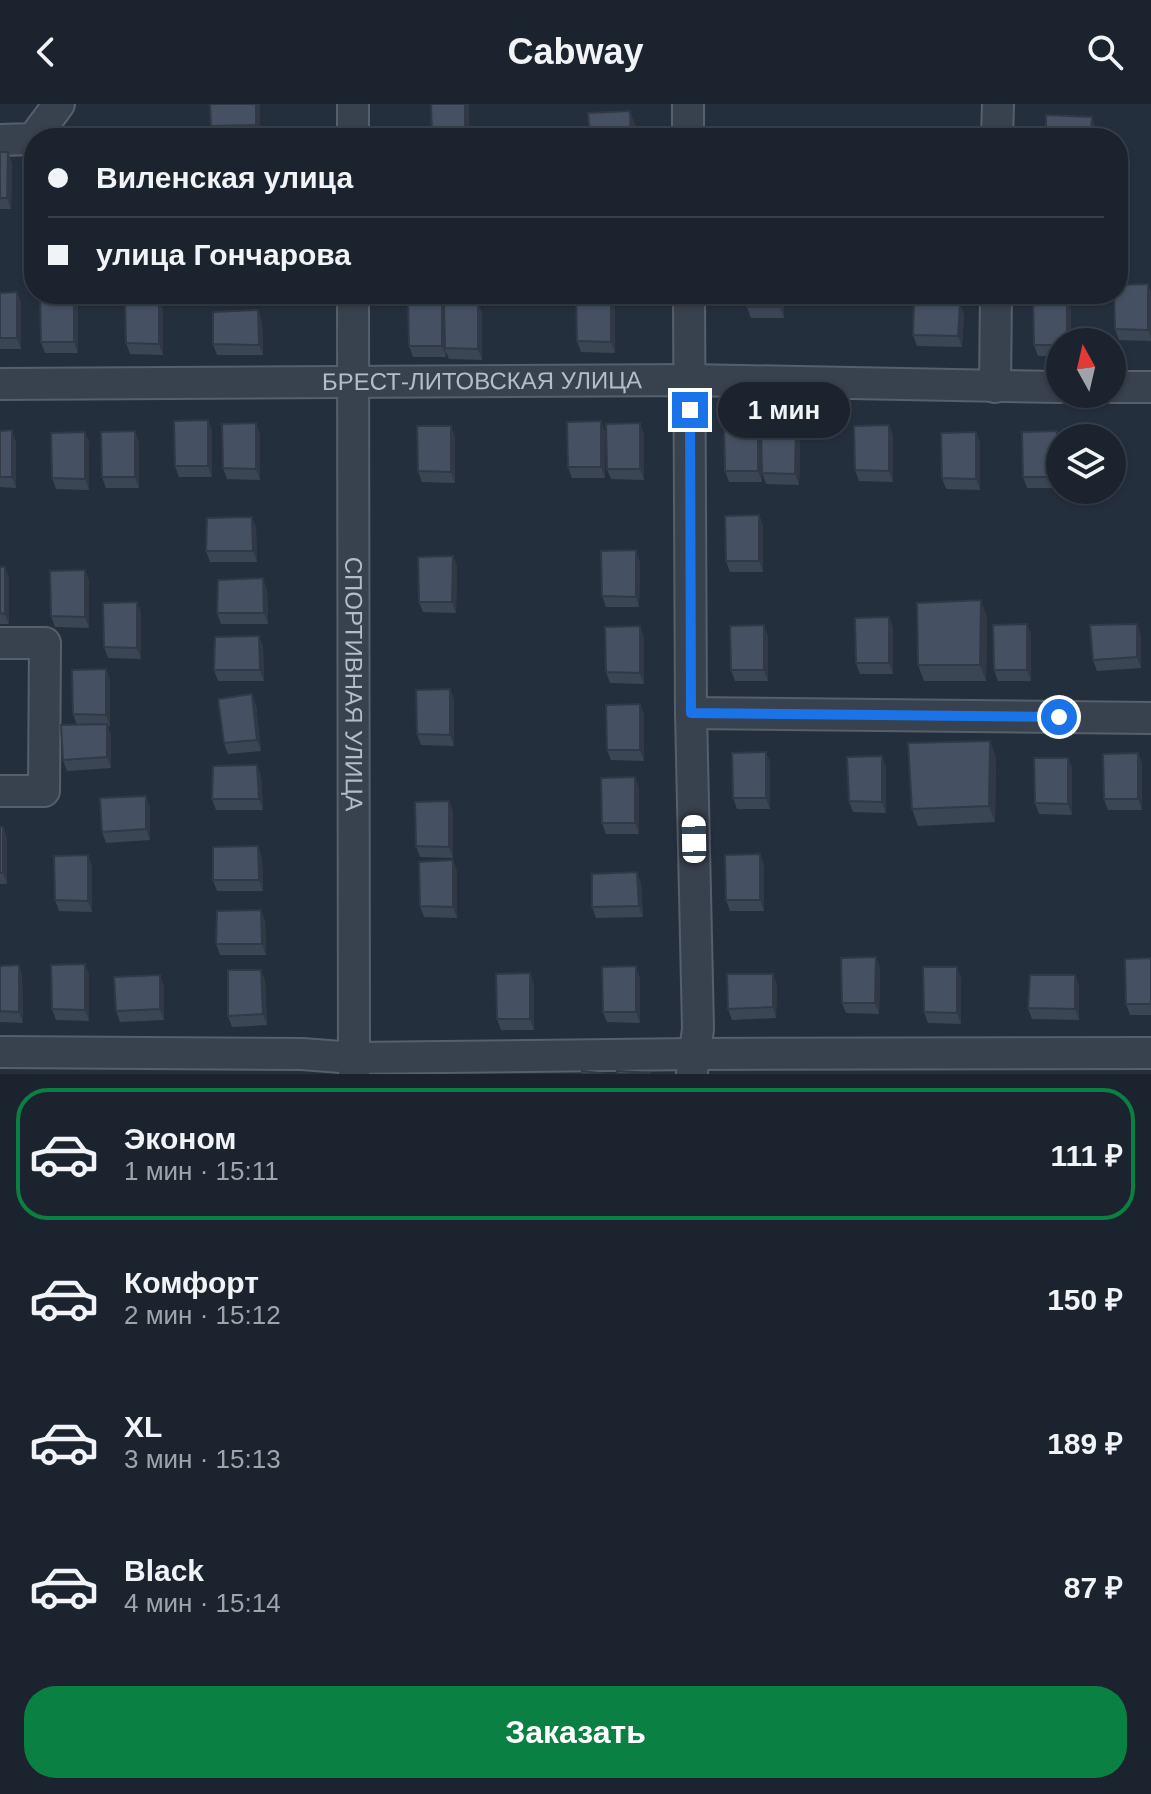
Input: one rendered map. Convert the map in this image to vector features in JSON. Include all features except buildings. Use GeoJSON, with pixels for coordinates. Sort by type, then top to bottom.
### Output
{"type":"FeatureCollection","features":[{"type":"Feature","properties":{"kind":"street"},"geometry":{"type":"LineString","coordinates":[[41,128],[59,104]]}},
{"type":"Feature","properties":{"kind":"street"},"geometry":{"type":"LineString","coordinates":[[353,104],[353,128]]}},
{"type":"Feature","properties":{"kind":"street"},"geometry":{"type":"LineString","coordinates":[[688,104],[688,128]]}},
{"type":"Feature","properties":{"kind":"street"},"geometry":{"type":"LineString","coordinates":[[997,128],[998,104]]}},
{"type":"Feature","properties":{"kind":"street"},"geometry":{"type":"LineString","coordinates":[[0,140],[24,139]]}},
{"type":"Feature","properties":{"kind":"street","name":"СПОРТИВНАЯ УЛИЦА"},"geometry":{"type":"LineString","coordinates":[[353,304],[354,1066]]}},
{"type":"Feature","properties":{"kind":"street"},"geometry":{"type":"LineString","coordinates":[[689,304],[691,713],[698,1029],[693,1064]]}},
{"type":"Feature","properties":{"kind":"street"},"geometry":{"type":"LineString","coordinates":[[995,387],[996,304]]}},
{"type":"Feature","properties":{"kind":"street","name":"БРЕСТ-ЛИТОВСКАЯ УЛИЦА"},"geometry":{"type":"LineString","coordinates":[[0,384],[690,380],[1046,387]]}},
{"type":"Feature","properties":{"kind":"street"},"geometry":{"type":"LineString","coordinates":[[1126,387],[1151,387]]}},
{"type":"Feature","properties":{"kind":"street"},"geometry":{"type":"LineString","coordinates":[[0,643],[45,643],[44,791],[0,791]]}},
{"type":"Feature","properties":{"kind":"street"},"geometry":{"type":"LineString","coordinates":[[691,713],[1151,718]]}},
{"type":"Feature","properties":{"kind":"street"},"geometry":{"type":"LineString","coordinates":[[0,1052],[302,1054],[354,1066],[1016,1064],[1151,1053]]}},
{"type":"Feature","properties":{"kind":"route"},"geometry":{"type":"LineString","coordinates":[[690,410],[691,713],[1059,717]]}}]}
